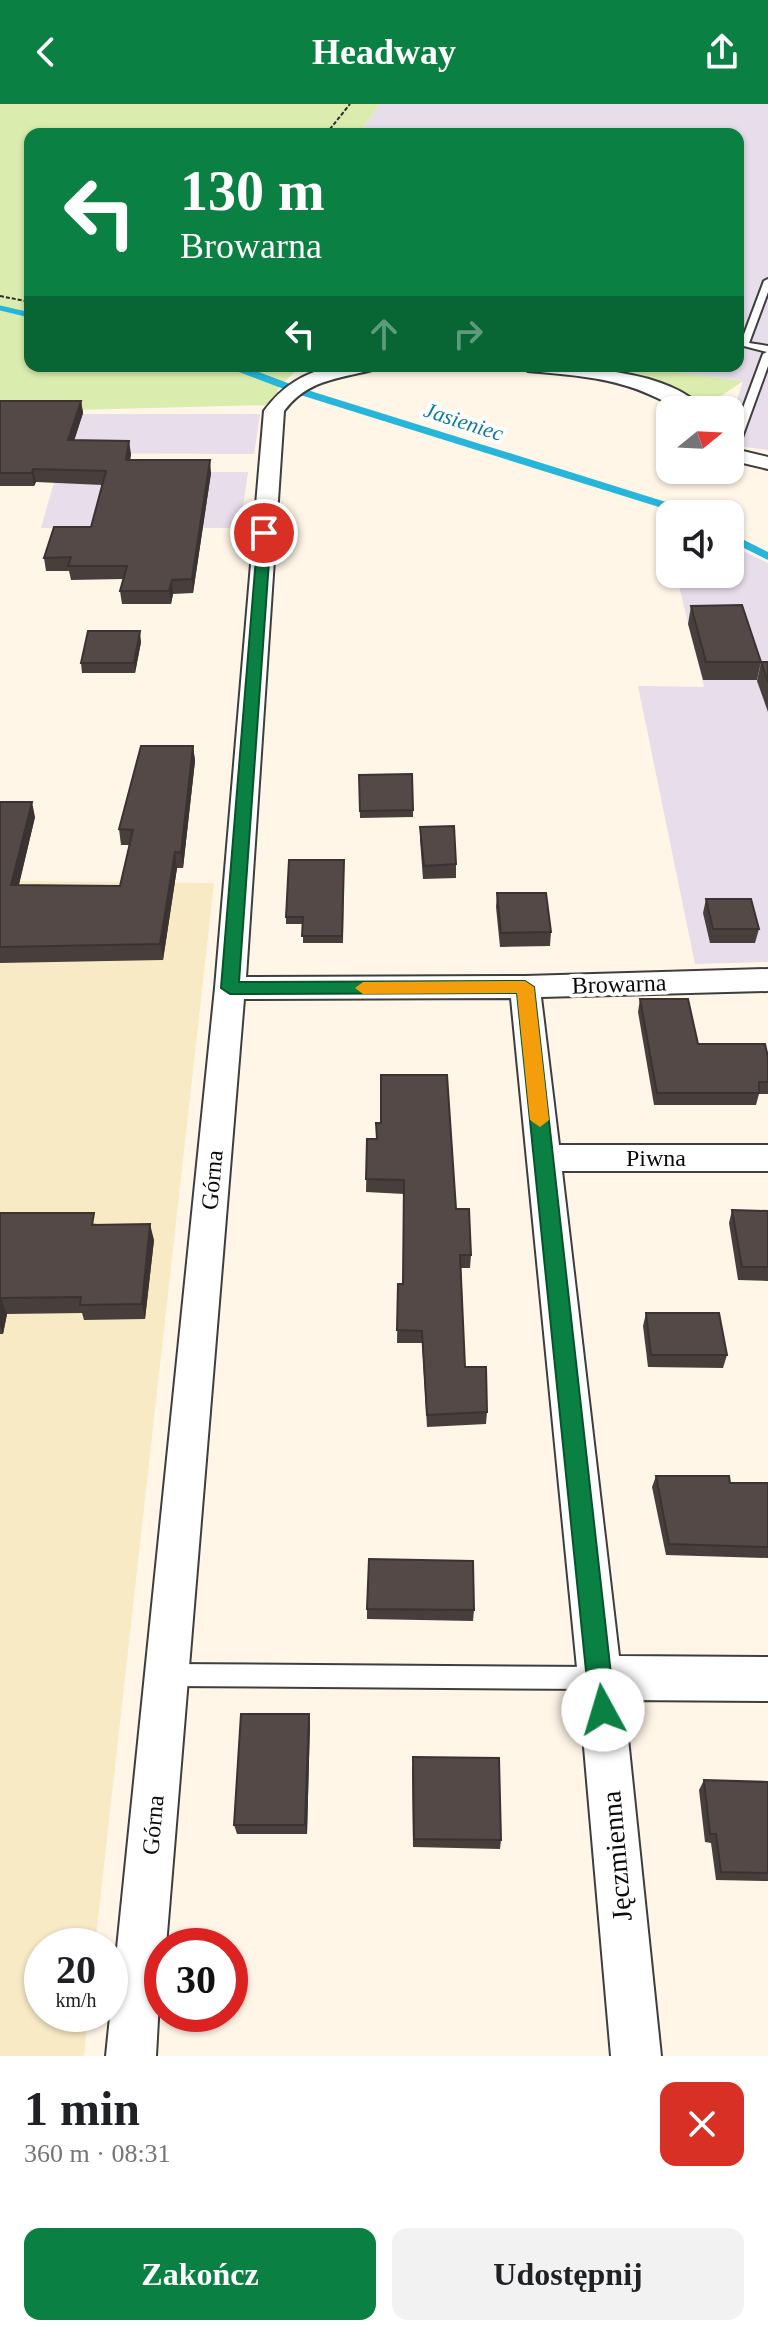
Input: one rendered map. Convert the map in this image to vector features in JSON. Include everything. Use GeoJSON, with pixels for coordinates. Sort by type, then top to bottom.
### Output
{"type":"FeatureCollection","features":[{"type":"Feature","properties":{"kind":"street","name":"Górna"},"geometry":{"type":"LineString","coordinates":[[131,2056],[230,988],[274,411],[292,389],[333,372]]}},
{"type":"Feature","properties":{"kind":"street"},"geometry":{"type":"LineString","coordinates":[[602,372],[673,396]]}},
{"type":"Feature","properties":{"kind":"street"},"geometry":{"type":"LineString","coordinates":[[744,457],[768,463]]}},
{"type":"Feature","properties":{"kind":"street","name":"Browarna"},"geometry":{"type":"LineString","coordinates":[[230,988],[525,987],[768,980]]}},
{"type":"Feature","properties":{"kind":"street","name":"Jęczmienna"},"geometry":{"type":"LineString","coordinates":[[525,987],[600,1678],[636,2056]]}},
{"type":"Feature","properties":{"kind":"street","name":"Piwna"},"geometry":{"type":"LineString","coordinates":[[544,1158],[768,1158]]}},
{"type":"Feature","properties":{"kind":"street"},"geometry":{"type":"LineString","coordinates":[[600,1678],[768,1679]]}},
{"type":"Feature","properties":{"kind":"lane"},"geometry":{"type":"LineString","coordinates":[[744,332],[768,281]]}},
{"type":"Feature","properties":{"kind":"lane"},"geometry":{"type":"LineString","coordinates":[[744,345],[768,351],[744,418]]}},
{"type":"Feature","properties":{"kind":"lane"},"geometry":{"type":"LineString","coordinates":[[167,1675],[600,1678]]}},
{"type":"Feature","properties":{"kind":"path"},"geometry":{"type":"LineString","coordinates":[[331,128],[350,104]]}},
{"type":"Feature","properties":{"kind":"path"},"geometry":{"type":"LineString","coordinates":[[0,296],[24,301]]}},
{"type":"Feature","properties":{"kind":"shaded area"},"geometry":{"type":"Polygon","coordinates":[[[380,104],[768,104],[768,450],[744,447],[744,396],[738,396],[743,381],[674,372],[744,372],[744,128],[363,128],[380,104]]]}},
{"type":"Feature","properties":{"kind":"shaded area"},"geometry":{"type":"Polygon","coordinates":[[[0,414],[260,414],[254,454],[0,453],[0,414]]]}},
{"type":"Feature","properties":{"kind":"shaded area"},"geometry":{"type":"Polygon","coordinates":[[[57,472],[248,472],[240,528],[41,528],[57,472]]]}},
{"type":"Feature","properties":{"kind":"shaded area"},"geometry":{"type":"Polygon","coordinates":[[[744,552],[768,563],[768,962],[695,964],[638,686],[704,687],[679,588],[744,588],[744,552]]]}},
{"type":"Feature","properties":{"kind":"shaded area"},"geometry":{"type":"Polygon","coordinates":[[[0,881],[214,883],[97,1928],[24,1928],[24,2032],[86,2032],[84,2056],[0,2056],[0,881]]]}},
{"type":"Feature","properties":{"kind":"green space"},"geometry":{"type":"Polygon","coordinates":[[[0,104],[380,104],[363,128],[24,128],[24,372],[295,372],[281,385],[270,405],[0,412],[0,104]]]}},
{"type":"Feature","properties":{"kind":"green space"},"geometry":{"type":"Polygon","coordinates":[[[602,372],[674,372],[743,381],[721,396],[673,396],[602,372]]]}},
{"type":"Feature","properties":{"kind":"building"},"geometry":{"type":"Polygon","coordinates":[[[0,401],[81,401],[68,440],[129,441],[126,460],[210,460],[192,579],[172,580],[169,591],[120,591],[127,566],[68,566],[71,557],[44,558],[54,527],[91,527],[106,471],[33,469],[32,473],[0,473],[0,401]]]}},
{"type":"Feature","properties":{"kind":"building"},"geometry":{"type":"Polygon","coordinates":[[[742,605],[761,662],[706,662],[691,606],[742,605]]]}},
{"type":"Feature","properties":{"kind":"building"},"geometry":{"type":"Polygon","coordinates":[[[88,631],[140,631],[134,663],[81,663],[88,631]]]}},
{"type":"Feature","properties":{"kind":"building"},"geometry":{"type":"Polygon","coordinates":[[[761,662],[768,662],[768,682],[761,662]]]}},
{"type":"Feature","properties":{"kind":"building"},"geometry":{"type":"Polygon","coordinates":[[[141,746],[193,746],[181,853],[175,852],[160,944],[0,947],[0,802],[32,802],[11,885],[120,886],[133,830],[119,829],[141,746]]]}},
{"type":"Feature","properties":{"kind":"building"},"geometry":{"type":"Polygon","coordinates":[[[412,774],[413,810],[360,811],[359,775],[412,774]]]}},
{"type":"Feature","properties":{"kind":"building"},"geometry":{"type":"Polygon","coordinates":[[[454,826],[456,864],[424,866],[420,827],[454,826]]]}},
{"type":"Feature","properties":{"kind":"building"},"geometry":{"type":"Polygon","coordinates":[[[289,860],[344,860],[342,936],[302,936],[303,917],[286,917],[289,860]]]}},
{"type":"Feature","properties":{"kind":"building"},"geometry":{"type":"Polygon","coordinates":[[[497,893],[546,893],[551,932],[501,933],[497,893]]]}},
{"type":"Feature","properties":{"kind":"building"},"geometry":{"type":"Polygon","coordinates":[[[706,899],[751,899],[759,929],[713,929],[706,899]]]}},
{"type":"Feature","properties":{"kind":"building"},"geometry":{"type":"Polygon","coordinates":[[[640,999],[688,999],[698,1044],[765,1044],[768,1082],[759,1082],[759,1093],[657,1093],[640,999]]]}},
{"type":"Feature","properties":{"kind":"building"},"geometry":{"type":"Polygon","coordinates":[[[381,1075],[447,1075],[456,1209],[469,1209],[471,1255],[460,1255],[465,1367],[486,1367],[487,1412],[427,1415],[422,1331],[397,1330],[398,1284],[403,1284],[404,1180],[366,1179],[367,1139],[377,1139],[376,1123],[381,1123],[381,1075]]]}},
{"type":"Feature","properties":{"kind":"building"},"geometry":{"type":"Polygon","coordinates":[[[732,1210],[768,1211],[768,1267],[742,1267],[732,1210]]]}},
{"type":"Feature","properties":{"kind":"building"},"geometry":{"type":"Polygon","coordinates":[[[0,1213],[94,1213],[92,1225],[150,1224],[142,1304],[80,1305],[81,1297],[1,1298],[0,1306],[0,1213]]]}},
{"type":"Feature","properties":{"kind":"building"},"geometry":{"type":"Polygon","coordinates":[[[646,1313],[719,1313],[727,1355],[651,1355],[646,1313]]]}},
{"type":"Feature","properties":{"kind":"building"},"geometry":{"type":"Polygon","coordinates":[[[656,1476],[729,1476],[730,1483],[768,1483],[768,1547],[669,1544],[656,1476]]]}},
{"type":"Feature","properties":{"kind":"building"},"geometry":{"type":"Polygon","coordinates":[[[369,1559],[473,1561],[474,1610],[367,1609],[369,1559]]]}},
{"type":"Feature","properties":{"kind":"building"},"geometry":{"type":"Polygon","coordinates":[[[241,1714],[309,1714],[305,1825],[234,1825],[241,1714]]]}},
{"type":"Feature","properties":{"kind":"building"},"geometry":{"type":"Polygon","coordinates":[[[413,1757],[499,1758],[501,1840],[414,1839],[413,1757]]]}},
{"type":"Feature","properties":{"kind":"building"},"geometry":{"type":"Polygon","coordinates":[[[704,1780],[768,1782],[768,1873],[721,1872],[716,1834],[710,1834],[704,1780]]]}},
{"type":"Feature","properties":{"kind":"waterway","name":"Jasieniec"},"geometry":{"type":"LineString","coordinates":[[0,308],[24,314]]}},
{"type":"Feature","properties":{"kind":"waterway","name":"Jasieniec"},"geometry":{"type":"LineString","coordinates":[[249,372],[299,391],[656,503]]}},
{"type":"Feature","properties":{"kind":"waterway","name":"Jasieniec"},"geometry":{"type":"LineString","coordinates":[[744,544],[768,556]]}},
{"type":"Feature","properties":{"kind":"slow traffic"},"geometry":{"type":"LineString","coordinates":[[363,988],[525,987],[540,1120]]}},
{"type":"Feature","properties":{"kind":"route"},"geometry":{"type":"LineString","coordinates":[[264,533],[230,988],[525,987],[603,1710]]}}]}
